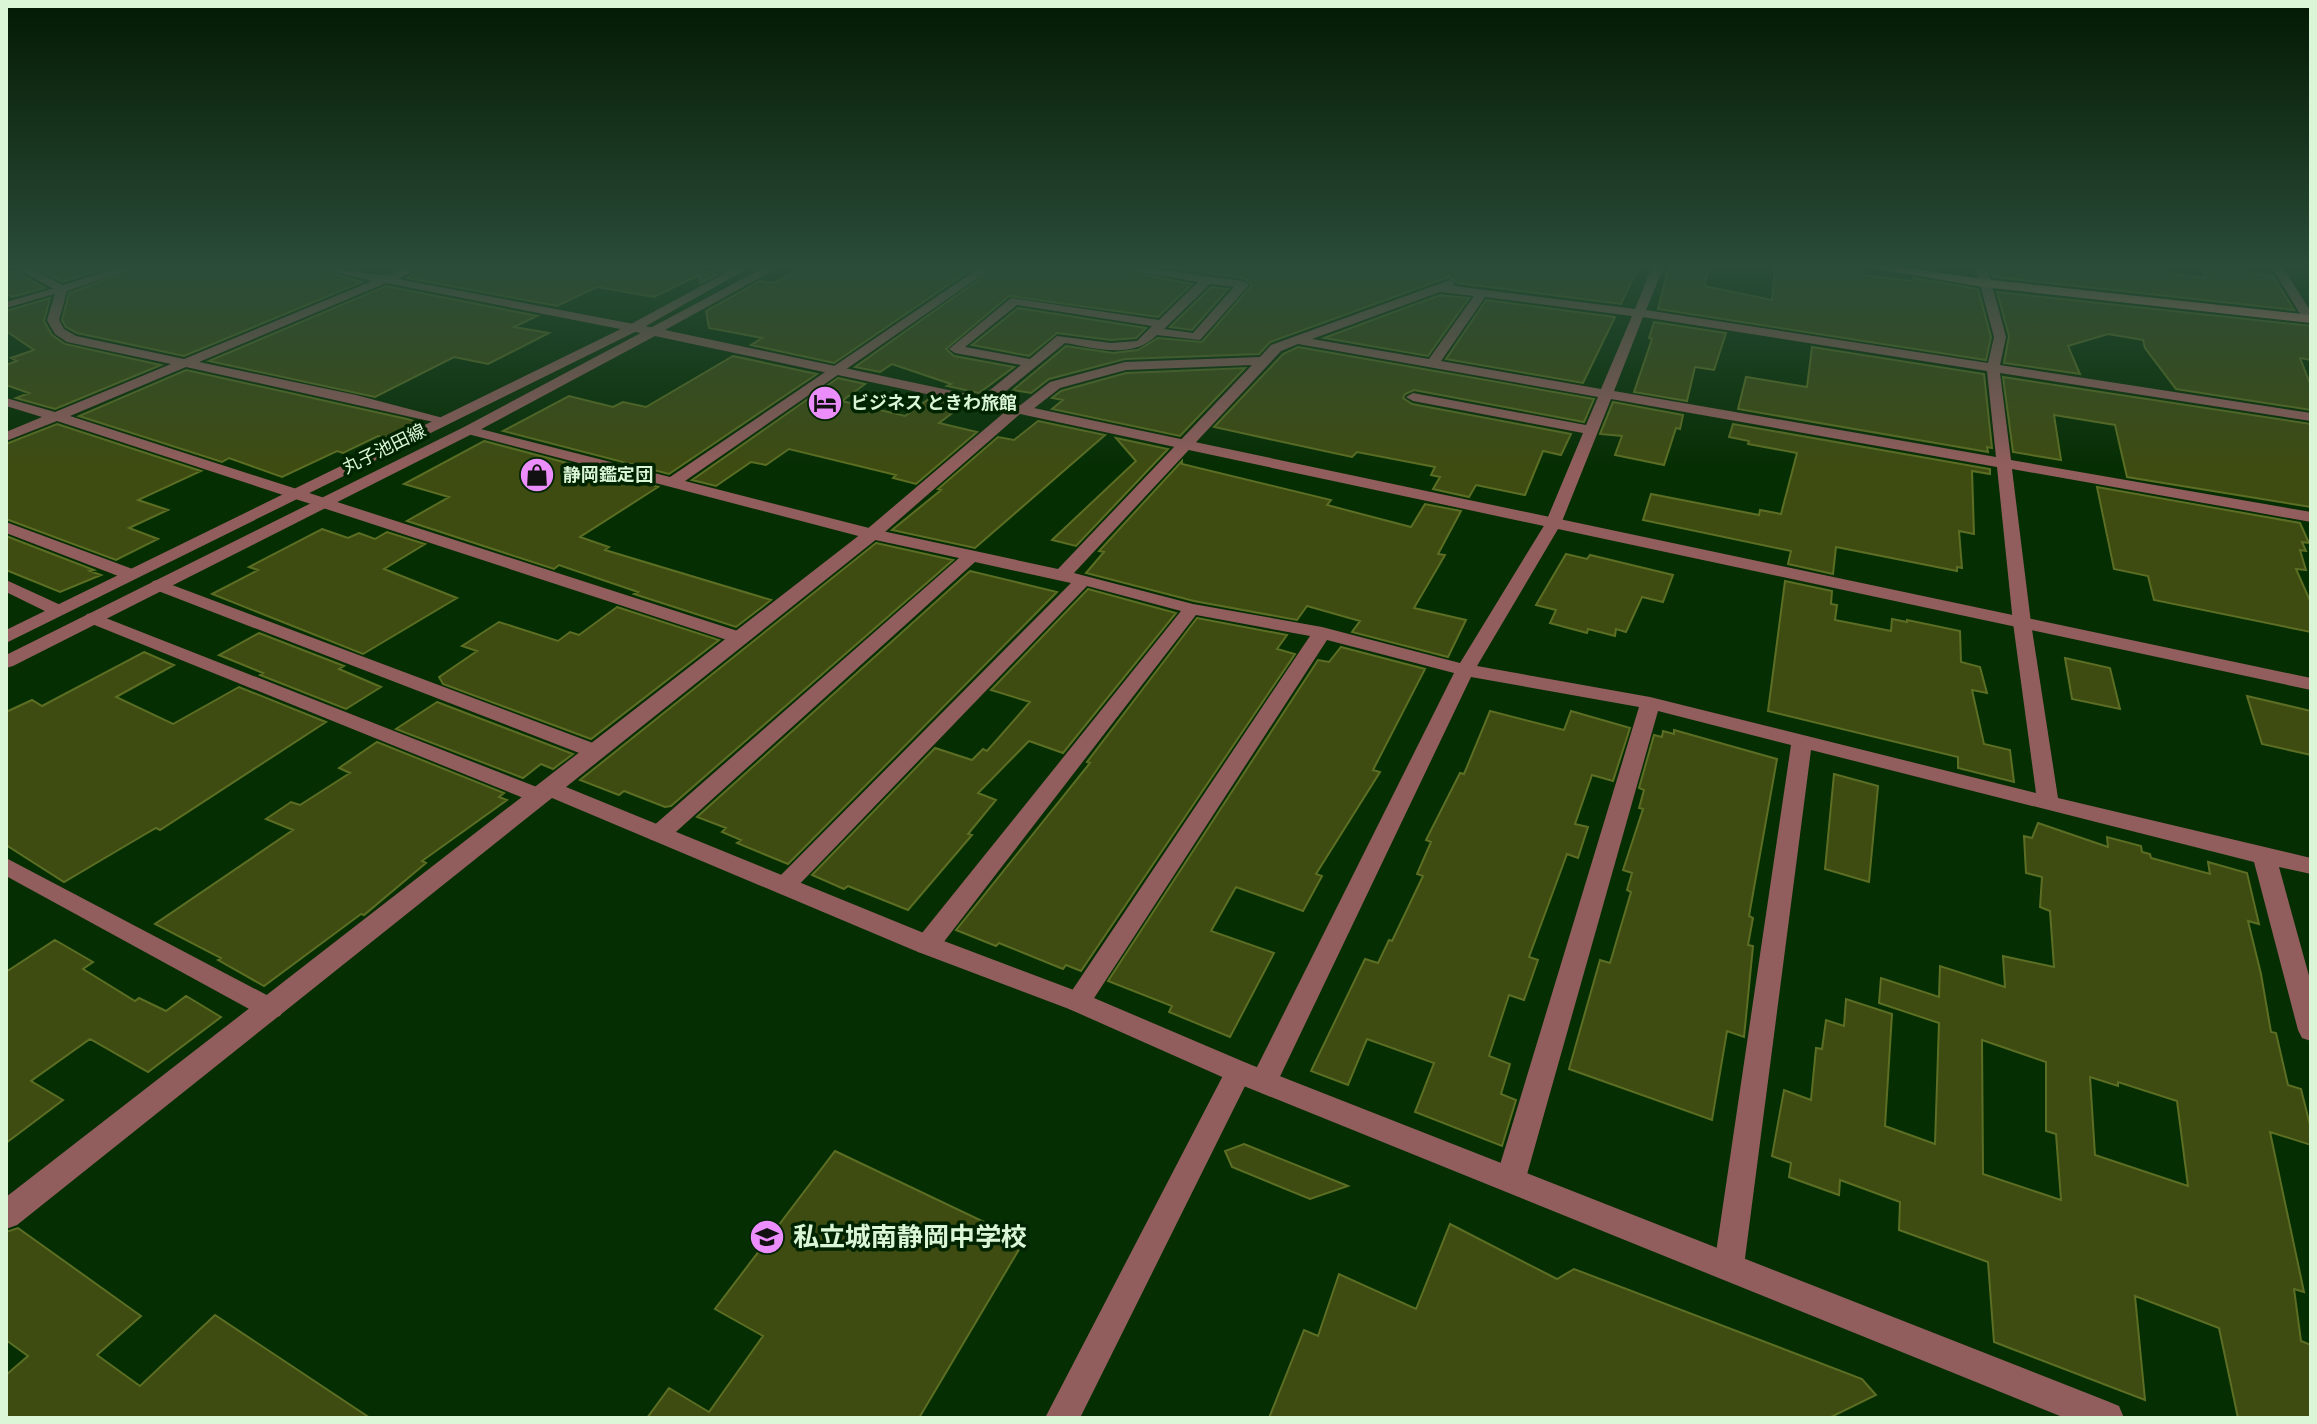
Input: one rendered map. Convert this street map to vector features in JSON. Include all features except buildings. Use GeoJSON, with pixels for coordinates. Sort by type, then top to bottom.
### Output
{"type":"FeatureCollection","features":[{"type":"Feature","properties":{"kind":"street"},"geometry":{"type":"LineString","coordinates":[[61,332],[72,339],[356,399],[442,422]]}},
{"type":"Feature","properties":{"kind":"street"},"geometry":{"type":"LineString","coordinates":[[6,437],[260,332]]}},
{"type":"Feature","properties":{"kind":"street","name":"丸子池田線"},"geometry":{"type":"LineString","coordinates":[[6,637],[624,332]]}},
{"type":"Feature","properties":{"kind":"street","name":"丸子池田線"},"geometry":{"type":"LineString","coordinates":[[6,662],[469,430],[655,332]]}},
{"type":"Feature","properties":{"kind":"street"},"geometry":{"type":"LineString","coordinates":[[658,332],[2311,684]]}},
{"type":"Feature","properties":{"kind":"street"},"geometry":{"type":"LineString","coordinates":[[672,483],[894,332]]}},
{"type":"Feature","properties":{"kind":"street"},"geometry":{"type":"LineString","coordinates":[[976,332],[955,349],[1032,363]]}},
{"type":"Feature","properties":{"kind":"street"},"geometry":{"type":"LineString","coordinates":[[985,401],[1062,339],[1111,347],[1141,344],[1153,332]]}},
{"type":"Feature","properties":{"kind":"street"},"geometry":{"type":"LineString","coordinates":[[1179,332],[1196,337],[1200,332]]}},
{"type":"Feature","properties":{"kind":"street"},"geometry":{"type":"LineString","coordinates":[[784,886],[1073,578],[1263,361],[1276,348],[1317,332]]}},
{"type":"Feature","properties":{"kind":"street"},"geometry":{"type":"LineString","coordinates":[[1433,363],[1454,332]]}},
{"type":"Feature","properties":{"kind":"street"},"geometry":{"type":"LineString","coordinates":[[1062,1418],[1252,1075],[1465,670],[1553,524],[1631,332]]}},
{"type":"Feature","properties":{"kind":"street"},"geometry":{"type":"LineString","coordinates":[[1764,332],[2311,417]]}},
{"type":"Feature","properties":{"kind":"street"},"geometry":{"type":"LineString","coordinates":[[1999,332],[1993,368],[2022,623],[2048,801]]}},
{"type":"Feature","properties":{"kind":"street"},"geometry":{"type":"LineString","coordinates":[[1296,340],[2311,517]]}},
{"type":"Feature","properties":{"kind":"street"},"geometry":{"type":"LineString","coordinates":[[6,1215],[545,793],[737,637],[872,534],[1021,409],[1055,385],[1146,363],[1263,361]]}},
{"type":"Feature","properties":{"kind":"street"},"geometry":{"type":"LineString","coordinates":[[1413,397],[1591,430]]}},
{"type":"Feature","properties":{"kind":"street"},"geometry":{"type":"LineString","coordinates":[[6,402],[125,436],[294,495],[737,637]]}},
{"type":"Feature","properties":{"kind":"street"},"geometry":{"type":"LineString","coordinates":[[469,430],[872,534],[1073,578],[1192,609],[1322,633],[1465,670],[1650,703],[2311,866]]}},
{"type":"Feature","properties":{"kind":"street"},"geometry":{"type":"LineString","coordinates":[[6,527],[132,575]]}},
{"type":"Feature","properties":{"kind":"street"},"geometry":{"type":"LineString","coordinates":[[659,834],[971,556]]}},
{"type":"Feature","properties":{"kind":"street"},"geometry":{"type":"LineString","coordinates":[[6,585],[59,611]]}},
{"type":"Feature","properties":{"kind":"street"},"geometry":{"type":"LineString","coordinates":[[159,585],[594,751]]}},
{"type":"Feature","properties":{"kind":"street"},"geometry":{"type":"LineString","coordinates":[[927,945],[1192,609]]}},
{"type":"Feature","properties":{"kind":"street"},"geometry":{"type":"LineString","coordinates":[[93,618],[659,834],[927,945],[1078,1002],[1252,1075],[2107,1418]]}},
{"type":"Feature","properties":{"kind":"street"},"geometry":{"type":"LineString","coordinates":[[1078,1002],[1322,633]]}},
{"type":"Feature","properties":{"kind":"street"},"geometry":{"type":"LineString","coordinates":[[1511,1178],[1650,703]]}},
{"type":"Feature","properties":{"kind":"street"},"geometry":{"type":"LineString","coordinates":[[1729,1266],[1802,740]]}},
{"type":"Feature","properties":{"kind":"street"},"geometry":{"type":"LineString","coordinates":[[2264,856],[2311,1030]]}},
{"type":"Feature","properties":{"kind":"street"},"geometry":{"type":"LineString","coordinates":[[6,866],[271,1009]]}},
{"type":"Feature","properties":{"kind":"place","name":"ビジネス ときわ旅館"},"geometry":{"type":"Point","coordinates":[825,403]}},
{"type":"Feature","properties":{"kind":"place","name":"静岡鑑定団"},"geometry":{"type":"Point","coordinates":[537,475]}},
{"type":"Feature","properties":{"kind":"place","name":"私立城南静岡中学校"},"geometry":{"type":"Point","coordinates":[767,1237]}}]}
